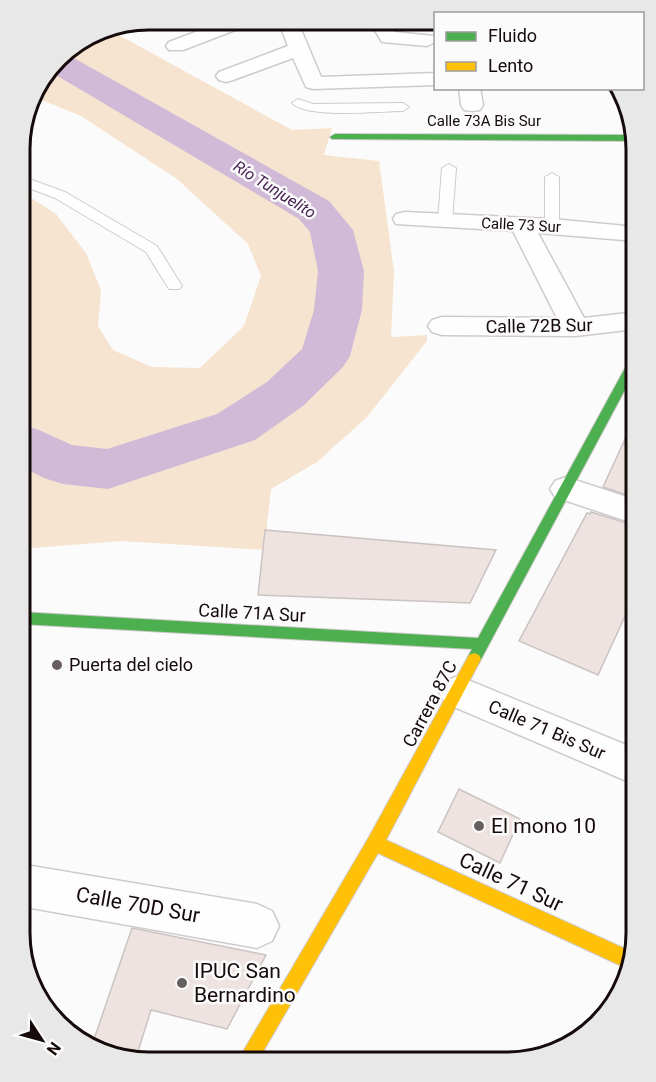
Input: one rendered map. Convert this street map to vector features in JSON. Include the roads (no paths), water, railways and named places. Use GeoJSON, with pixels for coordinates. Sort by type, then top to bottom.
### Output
{"type":"FeatureCollection","features":[{"type":"Feature","properties":{"kind":"street"},"geometry":{"type":"LineString","coordinates":[[176,46],[218,30]]}},
{"type":"Feature","properties":{"kind":"street"},"geometry":{"type":"LineString","coordinates":[[291,30],[313,83],[433,79],[428,30]]}},
{"type":"Feature","properties":{"kind":"street"},"geometry":{"type":"LineString","coordinates":[[383,30],[395,40],[422,30]]}},
{"type":"Feature","properties":{"kind":"street"},"geometry":{"type":"LineString","coordinates":[[226,76],[299,50]]}},
{"type":"Feature","properties":{"kind":"street","name":"Calle 73A Bis Sur"},"geometry":{"type":"LineString","coordinates":[[335,137],[626,138]]}},
{"type":"Feature","properties":{"kind":"street","name":"Calle 73 Sur"},"geometry":{"type":"LineString","coordinates":[[405,219],[552,226],[626,233]]}},
{"type":"Feature","properties":{"kind":"street"},"geometry":{"type":"LineString","coordinates":[[522,226],[575,327]]}},
{"type":"Feature","properties":{"kind":"street","name":"Calle 72B Sur"},"geometry":{"type":"LineString","coordinates":[[442,327],[575,327],[626,322]]}},
{"type":"Feature","properties":{"kind":"street","name":"Carrera 87C"},"geometry":{"type":"LineString","coordinates":[[252,1052],[375,843],[626,378]]}},
{"type":"Feature","properties":{"kind":"street"},"geometry":{"type":"LineString","coordinates":[[566,489],[626,509]]}},
{"type":"Feature","properties":{"kind":"street","name":"Calle 71A Sur"},"geometry":{"type":"LineString","coordinates":[[30,620],[482,644]]}},
{"type":"Feature","properties":{"kind":"street","name":"Calle 71 Bis Sur"},"geometry":{"type":"LineString","coordinates":[[458,692],[626,763]]}},
{"type":"Feature","properties":{"kind":"street","name":"Calle 71 Sur"},"geometry":{"type":"LineString","coordinates":[[375,843],[624,958]]}},
{"type":"Feature","properties":{"kind":"street","name":"Calle 70D Sur"},"geometry":{"type":"LineString","coordinates":[[30,887],[257,926]]}},
{"type":"Feature","properties":{"kind":"lane"},"geometry":{"type":"LineString","coordinates":[[349,81],[353,106]]}},
{"type":"Feature","properties":{"kind":"lane"},"geometry":{"type":"LineString","coordinates":[[298,103],[311,108],[403,107]]}},
{"type":"Feature","properties":{"kind":"lane"},"geometry":{"type":"LineString","coordinates":[[446,221],[449,168]]}},
{"type":"Feature","properties":{"kind":"lane"},"geometry":{"type":"LineString","coordinates":[[552,177],[552,226]]}},
{"type":"Feature","properties":{"kind":"lane"},"geometry":{"type":"LineString","coordinates":[[30,183],[60,195],[152,249],[174,286]]}},
{"type":"Feature","properties":{"kind":"waterway","name":"Río Tunjuelito"},"geometry":{"type":"LineString","coordinates":[[30,448],[63,464],[108,469],[236,427],[285,394],[325,356],[338,310],[341,271],[331,230],[314,210],[65,65]]}},
{"type":"Feature","properties":{"kind":"place","name":"Puerta del cielo"},"geometry":{"type":"Point","coordinates":[57,665]}},
{"type":"Feature","properties":{"kind":"place","name":"El mono 10"},"geometry":{"type":"Point","coordinates":[479,826]}},
{"type":"Feature","properties":{"kind":"place","name":"IPUC San Bernardino"},"geometry":{"type":"Point","coordinates":[182,983]}}]}
